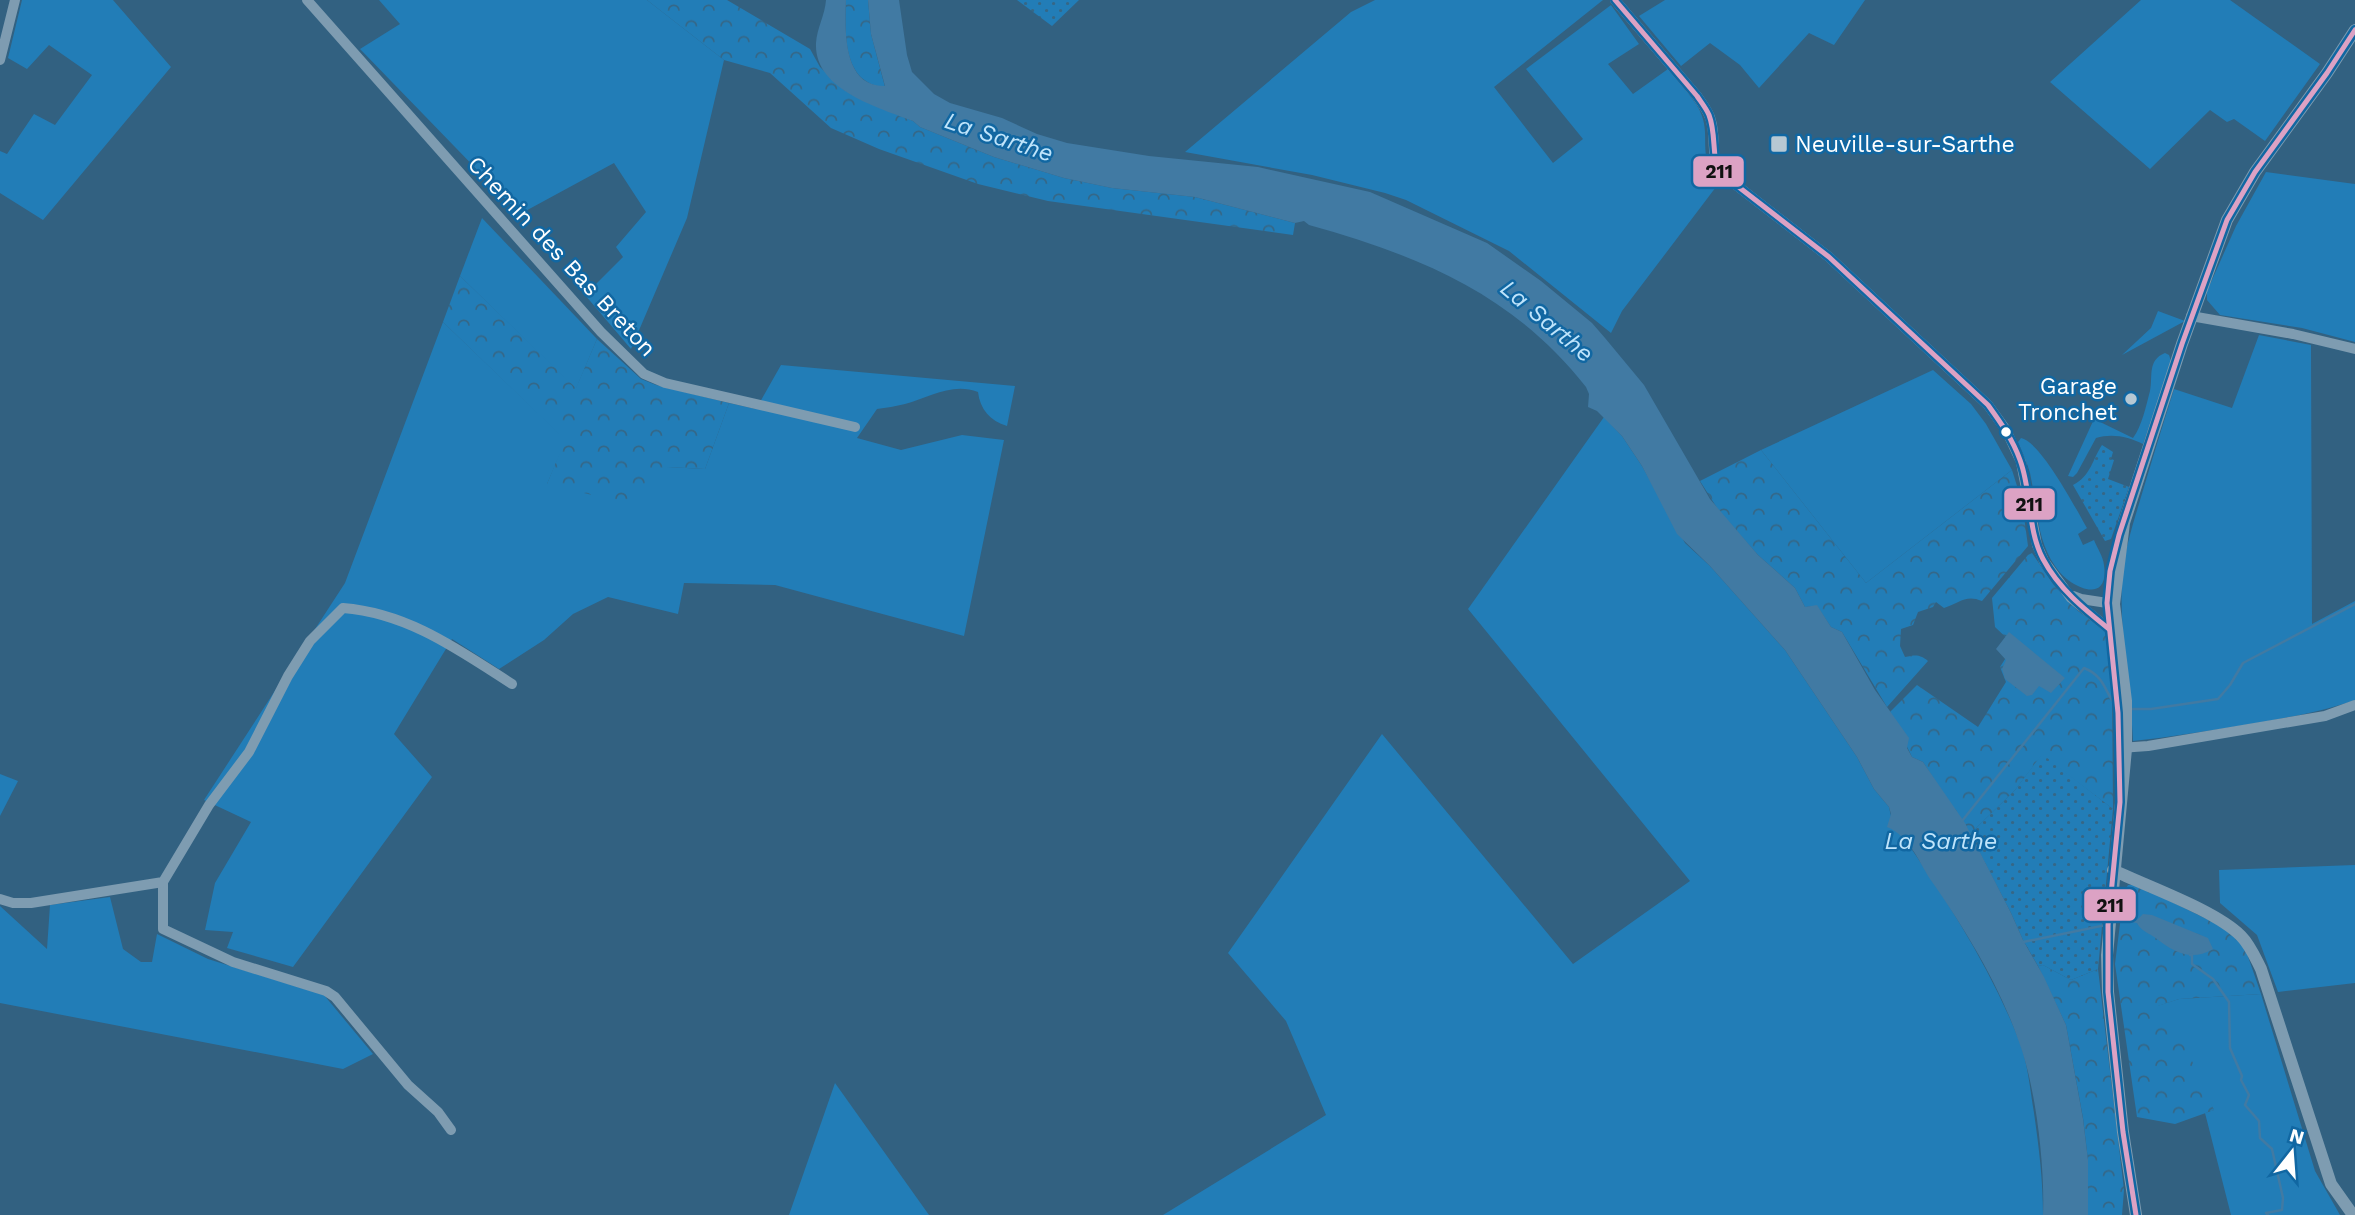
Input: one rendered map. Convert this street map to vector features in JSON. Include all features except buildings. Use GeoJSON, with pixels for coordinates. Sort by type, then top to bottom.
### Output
{"type":"FeatureCollection","features":[{"type":"Feature","properties":{"kind":"street"},"geometry":{"type":"LineString","coordinates":[[0,60],[15,0]]}},
{"type":"Feature","properties":{"kind":"street","name":"Chemin des Bas Breton"},"geometry":{"type":"LineString","coordinates":[[307,0],[528,251],[601,332],[644,374],[665,383],[855,427]]}},
{"type":"Feature","properties":{"kind":"street"},"geometry":{"type":"LineString","coordinates":[[1621,3],[1707,111],[1712,121],[1714,161],[1718,171],[1829,257],[1988,405],[2006,430],[2021,462],[2037,545],[2044,561],[2071,598],[2109,629]]}},
{"type":"Feature","properties":{"kind":"street"},"geometry":{"type":"LineString","coordinates":[[2136,1215],[2123,1132],[2108,992],[2108,925],[2123,749],[2122,707],[2107,585],[2114,552],[2215,248],[2239,197],[2355,30]]}},
{"type":"Feature","properties":{"kind":"street"},"geometry":{"type":"LineString","coordinates":[[2191,316],[2293,334],[2355,349]]}},
{"type":"Feature","properties":{"kind":"street"},"geometry":{"type":"LineString","coordinates":[[2062,587],[2076,597],[2110,606]]}},
{"type":"Feature","properties":{"kind":"street"},"geometry":{"type":"LineString","coordinates":[[2086,611],[2099,614],[2110,606]]}},
{"type":"Feature","properties":{"kind":"street"},"geometry":{"type":"LineString","coordinates":[[2110,606],[2109,629],[2122,707]]}},
{"type":"Feature","properties":{"kind":"street"},"geometry":{"type":"LineString","coordinates":[[451,1130],[438,1112],[408,1085],[335,997],[326,991],[233,962],[163,929],[163,882],[209,805],[248,752],[288,676],[310,641],[343,608],[367,610],[401,620],[428,632],[512,684]]}},
{"type":"Feature","properties":{"kind":"street"},"geometry":{"type":"LineString","coordinates":[[2123,749],[2325,716],[2355,705]]}},
{"type":"Feature","properties":{"kind":"street"},"geometry":{"type":"LineString","coordinates":[[2113,870],[2220,920],[2242,937],[2261,969],[2331,1184],[2353,1215]]}},
{"type":"Feature","properties":{"kind":"street"},"geometry":{"type":"LineString","coordinates":[[0,899],[13,903],[31,903],[163,882]]}},
{"type":"Feature","properties":{"kind":"green space"},"geometry":{"type":"Polygon","coordinates":[[[22,0],[113,0],[171,67],[43,220],[0,193],[0,151],[7,154],[34,114],[55,125],[92,75],[49,45],[27,69],[8,58],[22,0]]]}},
{"type":"Feature","properties":{"kind":"green space"},"geometry":{"type":"Polygon","coordinates":[[[379,0],[647,0],[724,60],[687,218],[631,349],[585,295],[623,257],[616,247],[646,212],[614,163],[520,214],[360,49],[400,24],[379,0]]]}},
{"type":"Feature","properties":{"kind":"green space"},"geometry":{"type":"Polygon","coordinates":[[[647,0],[727,0],[810,49],[820,67],[844,90],[913,121],[920,127],[994,157],[1064,178],[1112,188],[1195,197],[1295,223],[1293,235],[1048,201],[978,184],[879,149],[831,128],[770,73],[724,60],[647,0]]]}},
{"type":"Feature","properties":{"kind":"green space"},"geometry":{"type":"Polygon","coordinates":[[[846,0],[868,0],[871,34],[885,87],[871,84],[861,77],[854,67],[847,41],[846,0]]]}},
{"type":"Feature","properties":{"kind":"green space"},"geometry":{"type":"Polygon","coordinates":[[[1017,0],[1079,0],[1052,26],[1017,0]]]}},
{"type":"Feature","properties":{"kind":"green space"},"geometry":{"type":"Polygon","coordinates":[[[1375,0],[1603,0],[1494,87],[1553,163],[1583,139],[1526,69],[1611,5],[1639,44],[1608,64],[1633,94],[1668,69],[1692,99],[1703,119],[1708,163],[1719,183],[1622,311],[1611,333],[1509,251],[1406,200],[1312,175],[1185,152],[1351,12],[1375,0]]]}},
{"type":"Feature","properties":{"kind":"green space"},"geometry":{"type":"Polygon","coordinates":[[[1665,0],[1865,0],[1834,45],[1809,33],[1759,88],[1740,65],[1710,43],[1681,66],[1639,16],[1665,0]]]}},
{"type":"Feature","properties":{"kind":"green space"},"geometry":{"type":"Polygon","coordinates":[[[2141,0],[2230,0],[2320,64],[2265,141],[2234,119],[2227,122],[2210,110],[2150,169],[2050,82],[2141,0]]]}},
{"type":"Feature","properties":{"kind":"green space"},"geometry":{"type":"Polygon","coordinates":[[[2266,172],[2355,184],[2355,342],[2302,328],[2220,315],[2207,300],[2207,291],[2236,226],[2266,172]]]}},
{"type":"Feature","properties":{"kind":"green space"},"geometry":{"type":"Polygon","coordinates":[[[482,218],[597,339],[576,389],[460,276],[482,218]]]}},
{"type":"Feature","properties":{"kind":"green space"},"geometry":{"type":"Polygon","coordinates":[[[460,276],[576,388],[597,339],[641,379],[729,403],[705,469],[668,467],[637,506],[547,484],[565,440],[443,322],[460,276]]]}},
{"type":"Feature","properties":{"kind":"green space"},"geometry":{"type":"Polygon","coordinates":[[[2158,311],[2185,321],[2122,355],[2151,328],[2158,311]]]}},
{"type":"Feature","properties":{"kind":"green space"},"geometry":{"type":"Polygon","coordinates":[[[443,322],[566,440],[547,484],[668,467],[705,469],[729,403],[756,409],[781,365],[1015,386],[1007,426],[987,414],[978,392],[959,389],[877,409],[857,438],[901,450],[962,435],[1004,440],[964,636],[775,585],[684,583],[678,614],[608,597],[573,614],[544,640],[499,669],[452,639],[394,734],[432,777],[293,967],[227,948],[233,932],[205,930],[215,883],[251,822],[204,800],[345,583],[443,322]]]}},
{"type":"Feature","properties":{"kind":"green space"},"geometry":{"type":"Polygon","coordinates":[[[2259,335],[2311,345],[2312,624],[2355,601],[2355,700],[2287,717],[2133,741],[2122,620],[2123,569],[2132,527],[2174,389],[2232,408],[2259,335]]]}},
{"type":"Feature","properties":{"kind":"green space"},"geometry":{"type":"Polygon","coordinates":[[[2165,353],[2171,361],[2169,371],[2143,444],[2120,436],[2096,438],[2077,473],[2073,477],[2068,476],[2094,419],[2133,438],[2139,428],[2150,391],[2153,364],[2165,353]]]}},
{"type":"Feature","properties":{"kind":"green space"},"geometry":{"type":"Polygon","coordinates":[[[1933,370],[1971,404],[1986,424],[2012,470],[1866,583],[1761,450],[1933,370]]]}},
{"type":"Feature","properties":{"kind":"green space"},"geometry":{"type":"Polygon","coordinates":[[[1604,417],[1622,436],[1642,466],[1685,543],[1710,566],[1785,650],[1857,757],[1874,789],[1889,807],[1894,830],[1902,835],[1981,960],[1995,986],[2025,1058],[2039,1151],[2043,1215],[1163,1215],[1326,1115],[1286,1021],[1228,953],[1382,734],[1573,964],[1690,881],[1468,609],[1604,417]]]}},
{"type":"Feature","properties":{"kind":"green space"},"geometry":{"type":"Polygon","coordinates":[[[2021,438],[2029,442],[2048,463],[2075,506],[2087,528],[2078,534],[2083,545],[2094,540],[2104,565],[2101,586],[2087,589],[2069,581],[2049,556],[2041,533],[2030,473],[2018,442],[2021,438]]]}},
{"type":"Feature","properties":{"kind":"green space"},"geometry":{"type":"Polygon","coordinates":[[[2102,445],[2113,452],[2111,459],[2114,460],[2108,479],[2129,487],[2111,539],[2105,541],[2073,485],[2087,472],[2102,445]]]}},
{"type":"Feature","properties":{"kind":"green space"},"geometry":{"type":"Polygon","coordinates":[[[1761,450],[1866,583],[2012,470],[2022,502],[2028,546],[1982,601],[1967,599],[1944,608],[1936,602],[1933,607],[1918,612],[1913,625],[1901,629],[1900,646],[1905,657],[1917,656],[1928,661],[1887,707],[1842,632],[1831,627],[1817,606],[1805,607],[1795,588],[1758,555],[1719,511],[1700,481],[1761,450]]]}},
{"type":"Feature","properties":{"kind":"green space"},"geometry":{"type":"Polygon","coordinates":[[[2032,553],[2053,584],[2078,611],[2107,632],[2112,685],[2113,809],[2042,755],[2015,790],[1970,834],[1923,762],[1912,757],[1890,712],[1917,685],[1978,727],[2006,682],[2000,667],[2014,645],[1995,627],[1992,598],[2032,553]]]}},
{"type":"Feature","properties":{"kind":"green space"},"geometry":{"type":"Polygon","coordinates":[[[2042,754],[2113,809],[2098,969],[2071,980],[2043,965],[2038,966],[1970,834],[2015,790],[2042,754]]]}},
{"type":"Feature","properties":{"kind":"green space"},"geometry":{"type":"Polygon","coordinates":[[[0,774],[18,781],[0,816],[0,774]]]}},
{"type":"Feature","properties":{"kind":"green space"},"geometry":{"type":"Polygon","coordinates":[[[2355,865],[2355,983],[2278,992],[2257,935],[2220,903],[2219,870],[2355,865]]]}},
{"type":"Feature","properties":{"kind":"green space"},"geometry":{"type":"Polygon","coordinates":[[[2128,885],[2137,885],[2227,929],[2244,945],[2261,994],[2179,999],[2158,1006],[2188,1052],[2214,1110],[2175,1124],[2137,1117],[2115,964],[2124,892],[2128,885]]]}},
{"type":"Feature","properties":{"kind":"green space"},"geometry":{"type":"Polygon","coordinates":[[[110,897],[123,949],[141,962],[152,962],[157,934],[208,959],[324,995],[373,1054],[343,1069],[0,1003],[0,906],[47,949],[50,905],[110,897]]]}},
{"type":"Feature","properties":{"kind":"green space"},"geometry":{"type":"Polygon","coordinates":[[[2043,965],[2071,980],[2098,969],[2124,1190],[2122,1215],[2088,1215],[2088,1160],[2083,1118],[2066,1025],[2038,966],[2043,965]]]}},
{"type":"Feature","properties":{"kind":"green space"},"geometry":{"type":"Polygon","coordinates":[[[2261,994],[2315,1171],[2340,1215],[2231,1215],[2205,1113],[2214,1110],[2157,1006],[2179,999],[2261,994]]]}},
{"type":"Feature","properties":{"kind":"green space"},"geometry":{"type":"Polygon","coordinates":[[[835,1083],[929,1215],[789,1215],[835,1083]]]}},
{"type":"Feature","properties":{"kind":"water","name":"La Sarthe"},"geometry":{"type":"Polygon","coordinates":[[[826,0],[846,0],[849,54],[861,77],[871,84],[885,86],[871,34],[868,0],[899,0],[912,72],[934,94],[950,103],[1002,118],[1037,134],[1067,143],[1149,156],[1258,167],[1370,192],[1487,243],[1541,281],[1592,323],[1644,385],[1710,499],[1758,555],[1795,588],[1805,607],[1817,605],[1831,627],[1842,632],[1875,690],[1909,738],[1907,748],[1912,757],[1923,762],[1965,823],[2066,1025],[2088,1160],[2088,1215],[2043,1215],[2041,1151],[2035,1104],[2025,1061],[2011,1021],[1991,978],[1956,917],[1907,842],[1887,827],[1891,814],[1889,807],[1874,789],[1857,757],[1785,650],[1710,566],[1677,534],[1642,466],[1622,436],[1597,411],[1588,407],[1589,394],[1586,387],[1558,355],[1528,327],[1496,303],[1426,265],[1389,250],[1309,225],[1304,221],[1295,223],[1195,197],[1112,188],[1064,178],[994,157],[866,103],[837,85],[825,73],[818,59],[816,43],[826,0]]]}},
{"type":"Feature","properties":{"kind":"water"},"geometry":{"type":"Polygon","coordinates":[[[2009,632],[2065,678],[2051,693],[2039,686],[2032,695],[2027,696],[2005,679],[2002,669],[2006,660],[1996,649],[2009,632]]]}},
{"type":"Feature","properties":{"kind":"water"},"geometry":{"type":"Polygon","coordinates":[[[2143,914],[2152,915],[2208,938],[2213,949],[2197,955],[2176,951],[2140,927],[2136,921],[2143,914]]]}},
{"type":"Feature","properties":{"kind":"waterway"},"geometry":{"type":"LineString","coordinates":[[2130,709],[2151,709],[2218,699],[2243,663],[2355,604]]}},
{"type":"Feature","properties":{"kind":"waterway"},"geometry":{"type":"LineString","coordinates":[[1962,821],[2084,668],[2098,677],[2111,699],[2120,708]]}},
{"type":"Feature","properties":{"kind":"waterway"},"geometry":{"type":"LineString","coordinates":[[2114,920],[2118,918],[2138,922]]}},
{"type":"Feature","properties":{"kind":"waterway"},"geometry":{"type":"LineString","coordinates":[[2023,942],[2106,925]]}},
{"type":"Feature","properties":{"kind":"waterway"},"geometry":{"type":"LineString","coordinates":[[2190,955],[2192,964],[2213,979],[2229,1002],[2230,1048],[2249,1095],[2245,1105],[2259,1121],[2260,1138],[2272,1149],[2283,1198],[2282,1210],[2266,1213],[2268,1215]]}},
{"type":"Feature","properties":{"kind":"transit line","name":"211"},"geometry":{"type":"LineString","coordinates":[[1615,0],[1706,110],[1713,129],[1718,171],[1829,257],[1988,405],[2020,460],[2034,535],[2043,559],[2064,589],[2109,629]]}},
{"type":"Feature","properties":{"kind":"transit line","name":"211"},"geometry":{"type":"LineString","coordinates":[[2136,1215],[2123,1132],[2108,992],[2108,925],[2120,802],[2118,713],[2107,603],[2110,571],[2119,535],[2182,344],[2227,220],[2255,172],[2355,30]]}},
{"type":"Feature","properties":{"kind":"place","name":"Neuville-sur-Sarthe"},"geometry":{"type":"Point","coordinates":[1779,144]}},
{"type":"Feature","properties":{"kind":"place","name":"Garage Tronchet"},"geometry":{"type":"Point","coordinates":[2131,399]}}]}
